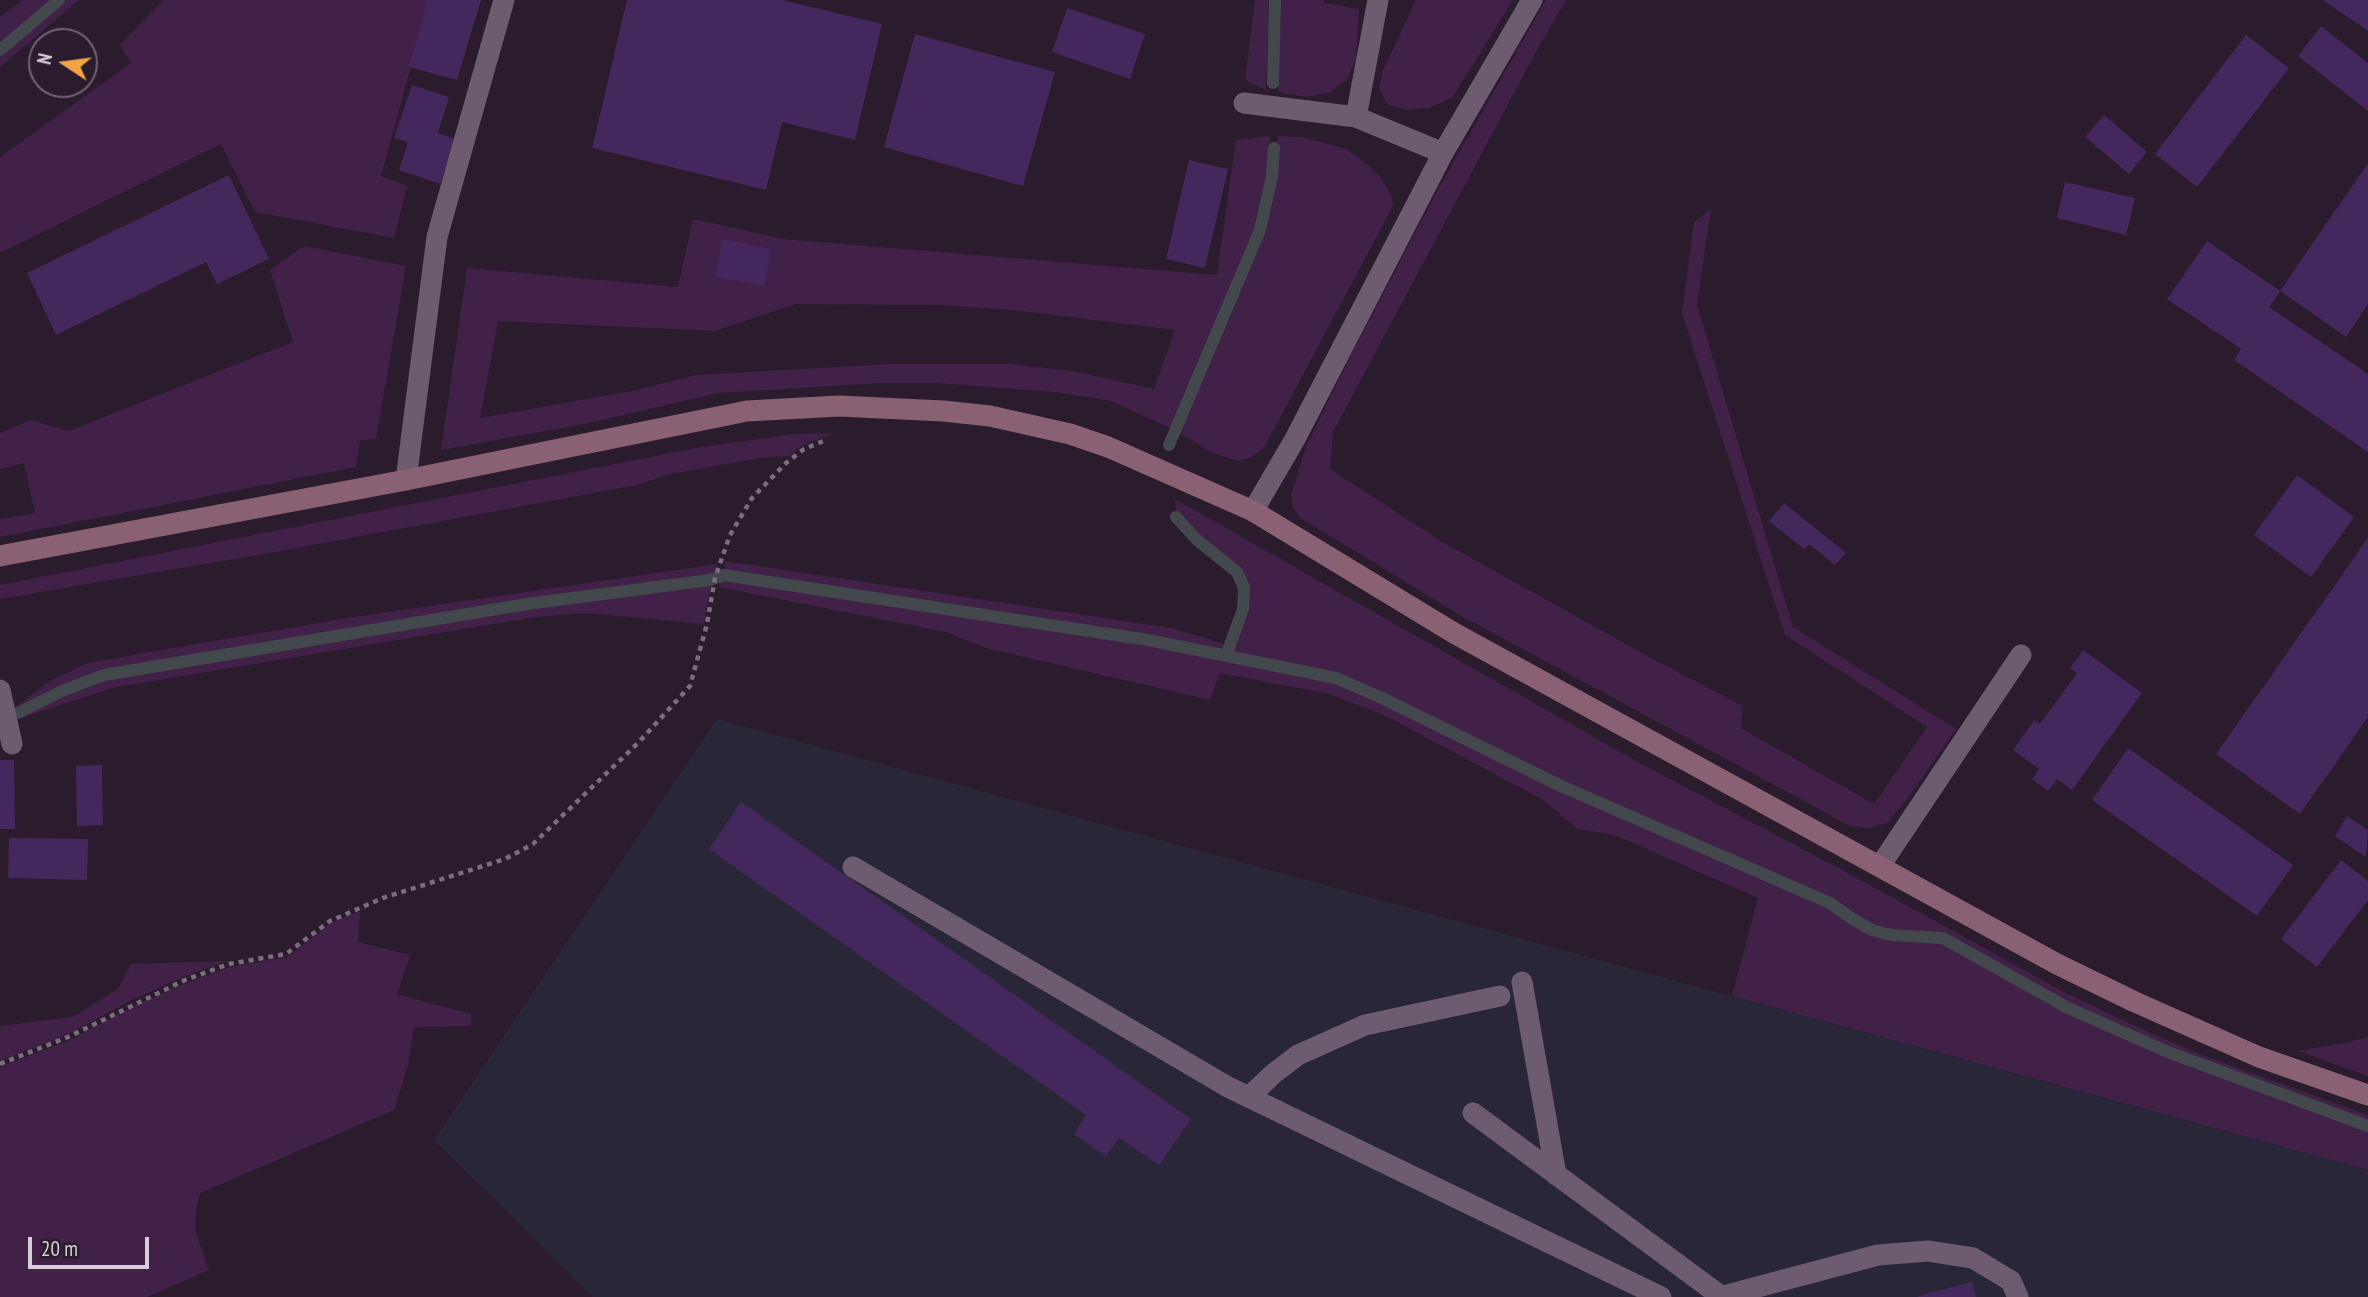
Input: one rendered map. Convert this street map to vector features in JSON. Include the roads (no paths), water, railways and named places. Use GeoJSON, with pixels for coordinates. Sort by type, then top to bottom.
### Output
{"type":"FeatureCollection","features":[{"type":"Feature","properties":{"kind":"street"},"geometry":{"type":"LineString","coordinates":[[406,480],[437,237],[504,0]]}},
{"type":"Feature","properties":{"kind":"street"},"geometry":{"type":"LineString","coordinates":[[1356,117],[1378,0]]}},
{"type":"Feature","properties":{"kind":"street"},"geometry":{"type":"LineString","coordinates":[[1253,511],[1295,439],[1443,153],[1532,0]]}},
{"type":"Feature","properties":{"kind":"street"},"geometry":{"type":"LineString","coordinates":[[1244,103],[1356,117],[1443,153]]}},
{"type":"Feature","properties":{"kind":"street"},"geometry":{"type":"LineString","coordinates":[[0,556],[406,480],[747,411],[839,406],[943,411],[990,416],[1070,434],[1108,447],[1253,511],[1466,640],[2057,964],[2259,1057],[2368,1095]]}},
{"type":"Feature","properties":{"kind":"street"},"geometry":{"type":"LineString","coordinates":[[1880,866],[2021,654]]}},
{"type":"Feature","properties":{"kind":"street"},"geometry":{"type":"LineString","coordinates":[[0,690],[12,744]]}},
{"type":"Feature","properties":{"kind":"street"},"geometry":{"type":"LineString","coordinates":[[853,867],[1250,1097],[1661,1297]]}},
{"type":"Feature","properties":{"kind":"street"},"geometry":{"type":"LineString","coordinates":[[1522,982],[1556,1174]]}},
{"type":"Feature","properties":{"kind":"street"},"geometry":{"type":"LineString","coordinates":[[1250,1097],[1273,1074],[1298,1055],[1364,1025],[1500,996]]}},
{"type":"Feature","properties":{"kind":"street"},"geometry":{"type":"LineString","coordinates":[[1473,1114],[1721,1297],[1878,1255],[1928,1251],[1973,1258],[2011,1281],[2018,1297]]}},
{"type":"Feature","properties":{"kind":"waterway"},"geometry":{"type":"LineString","coordinates":[[0,50],[59,0]]}},
{"type":"Feature","properties":{"kind":"waterway"},"geometry":{"type":"LineString","coordinates":[[1273,83],[1275,0]]}},
{"type":"Feature","properties":{"kind":"waterway"},"geometry":{"type":"LineString","coordinates":[[1169,445],[1260,230],[1272,176],[1274,148]]}},
{"type":"Feature","properties":{"kind":"waterway"},"geometry":{"type":"LineString","coordinates":[[1176,517],[1196,539],[1237,572],[1244,588],[1243,609],[1226,656]]}},
{"type":"Feature","properties":{"kind":"waterway"},"geometry":{"type":"LineString","coordinates":[[18,713],[62,691],[104,675],[527,604],[710,580],[724,575],[1148,640],[1336,678],[1561,786],[1830,903],[1872,930],[1891,935],[1943,938],[2068,1008],[2168,1052],[2368,1126]]}}]}
